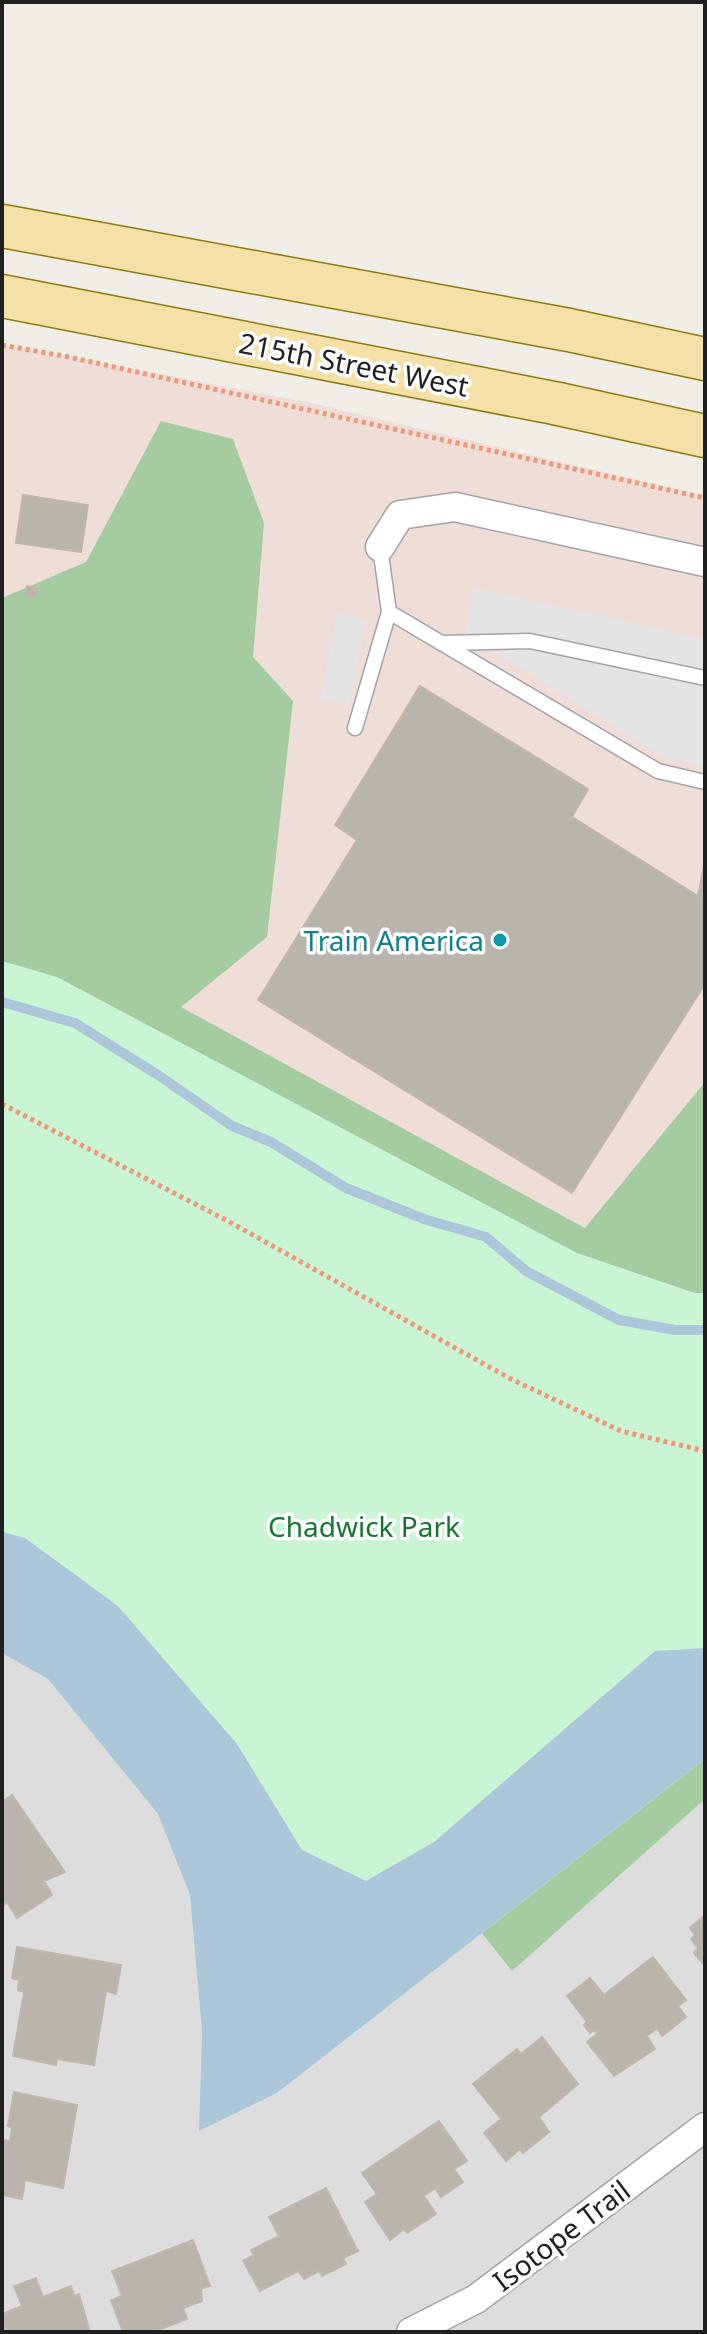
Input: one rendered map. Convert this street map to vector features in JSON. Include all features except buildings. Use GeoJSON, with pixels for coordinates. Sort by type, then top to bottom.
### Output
{"type":"FeatureCollection","features":[{"type":"Feature","properties":{"kind":"main road"},"geometry":{"type":"LineString","coordinates":[[2,226],[569,330],[705,359]]}},
{"type":"Feature","properties":{"kind":"main road","name":"215th Street West"},"geometry":{"type":"LineString","coordinates":[[2,296],[554,403],[705,436]]}},
{"type":"Feature","properties":{"kind":"street"},"geometry":{"type":"LineString","coordinates":[[380,547],[400,515],[455,507],[705,562]]}},
{"type":"Feature","properties":{"kind":"street","name":"Isotope Trail"},"geometry":{"type":"LineString","coordinates":[[418,2330],[476,2299],[705,2127]]}},
{"type":"Feature","properties":{"kind":"lane"},"geometry":{"type":"LineString","coordinates":[[355,728],[389,612],[380,547]]}},
{"type":"Feature","properties":{"kind":"lane"},"geometry":{"type":"LineString","coordinates":[[389,612],[658,771],[705,782]]}},
{"type":"Feature","properties":{"kind":"lane"},"geometry":{"type":"LineString","coordinates":[[441,643],[530,641],[705,678]]}},
{"type":"Feature","properties":{"kind":"path"},"geometry":{"type":"LineString","coordinates":[[2,345],[69,357],[705,498]]}},
{"type":"Feature","properties":{"kind":"path"},"geometry":{"type":"LineString","coordinates":[[2,1104],[226,1220],[509,1378],[621,1431],[705,1451]]}},
{"type":"Feature","properties":{"kind":"shaded area"},"geometry":{"type":"Polygon","coordinates":[[[2,344],[307,402],[705,496],[705,1293],[2,961],[2,344]]]}},
{"type":"Feature","properties":{"kind":"shaded area"},"geometry":{"type":"Polygon","coordinates":[[[474,588],[705,639],[705,767],[666,759],[465,634],[474,588]]]}},
{"type":"Feature","properties":{"kind":"shaded area"},"geometry":{"type":"Polygon","coordinates":[[[337,614],[366,619],[350,704],[321,699],[337,614]]]}},
{"type":"Feature","properties":{"kind":"shaded area"},"geometry":{"type":"Polygon","coordinates":[[[2,1653],[48,1679],[158,1814],[190,1895],[202,2032],[200,2130],[277,2093],[705,1759],[705,2332],[2,2332],[2,1653]]]}},
{"type":"Feature","properties":{"kind":"green space"},"geometry":{"type":"Polygon","coordinates":[[[161,421],[233,439],[264,523],[253,657],[293,701],[267,937],[181,1007],[585,1228],[705,1082],[705,1430],[2,1031],[2,598],[86,562],[161,421]]]}},
{"type":"Feature","properties":{"kind":"green space","name":"Chadwick Park"},"geometry":{"type":"Polygon","coordinates":[[[2,961],[57,977],[577,1253],[695,1293],[705,1293],[705,1759],[277,2093],[199,2131],[202,2032],[190,1895],[158,1814],[48,1679],[2,1653],[2,961]]]}},
{"type":"Feature","properties":{"kind":"green space"},"geometry":{"type":"Polygon","coordinates":[[[705,1759],[705,1799],[512,1971],[482,1933],[705,1759]]]}},
{"type":"Feature","properties":{"kind":"water"},"geometry":{"type":"Polygon","coordinates":[[[2,1532],[25,1538],[118,1606],[237,1744],[302,1850],[366,1881],[434,1842],[655,1651],[705,1648],[705,1759],[277,2093],[199,2131],[202,2032],[190,1895],[158,1814],[48,1679],[2,1653],[2,1532]]]}},
{"type":"Feature","properties":{"kind":"waterway"},"geometry":{"type":"LineString","coordinates":[[2,1002],[75,1023],[232,1126],[271,1142],[346,1188],[424,1219],[486,1237],[526,1271],[619,1320],[675,1330],[705,1330]]}},
{"type":"Feature","properties":{"kind":"place","name":"Train America"},"geometry":{"type":"Point","coordinates":[500,940]}}]}
